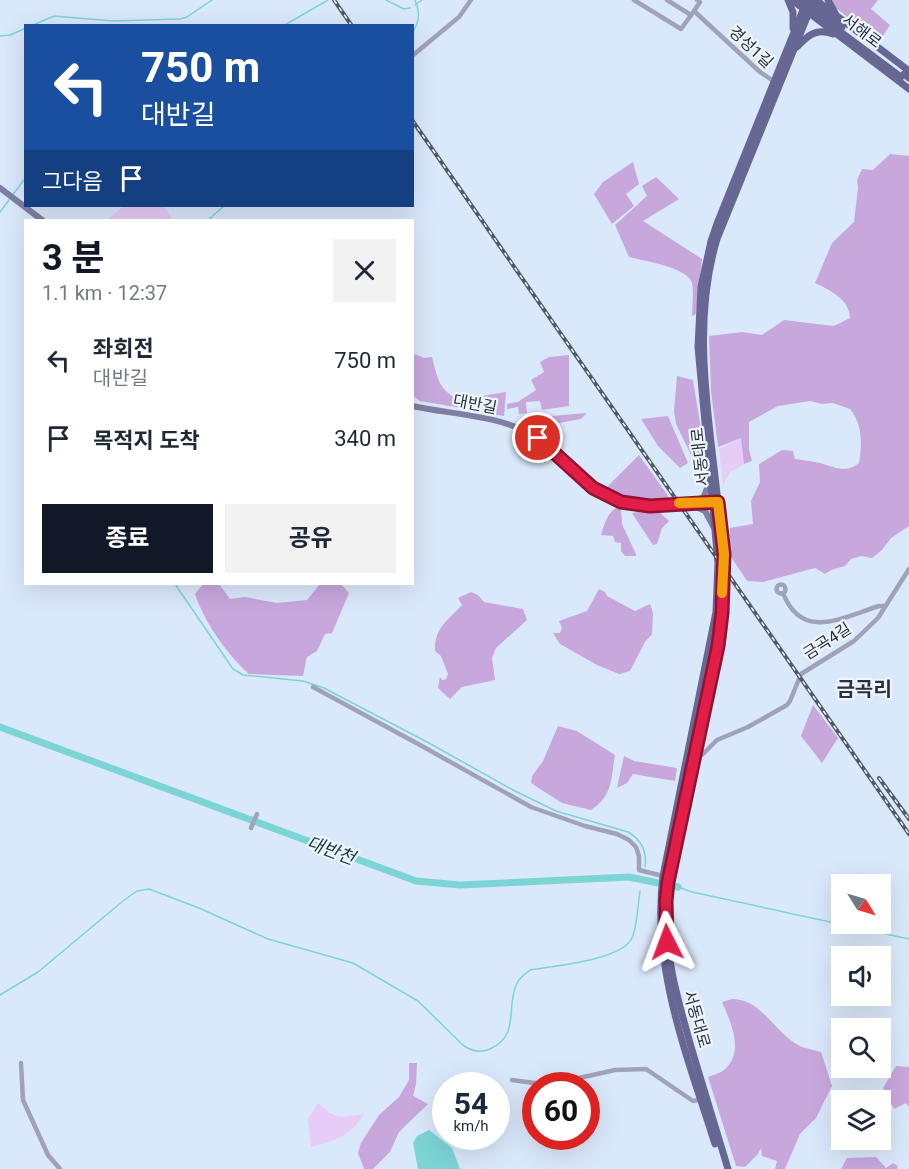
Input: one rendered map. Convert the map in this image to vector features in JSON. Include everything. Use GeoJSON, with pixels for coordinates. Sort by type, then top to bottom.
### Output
{"type":"FeatureCollection","features":[{"type":"Feature","properties":{"kind":"main road"},"geometry":{"type":"LineString","coordinates":[[790,0],[909,89]]}},
{"type":"Feature","properties":{"kind":"main road"},"geometry":{"type":"LineString","coordinates":[[790,0],[794,16],[792,36]]}},
{"type":"Feature","properties":{"kind":"main road","name":"서해로"},"geometry":{"type":"LineString","coordinates":[[798,0],[905,75]]}},
{"type":"Feature","properties":{"kind":"main road","name":"서동대로"},"geometry":{"type":"LineString","coordinates":[[664,883],[711,681],[722,613],[724,554],[711,480],[698,347],[701,287],[718,221],[777,83],[793,52],[806,11],[807,0]]}},
{"type":"Feature","properties":{"kind":"main road","name":"서해로"},"geometry":{"type":"LineString","coordinates":[[807,0],[905,75],[909,83]]}},
{"type":"Feature","properties":{"kind":"main road"},"geometry":{"type":"LineString","coordinates":[[815,0],[905,75]]}},
{"type":"Feature","properties":{"kind":"main road","name":"서동대로"},"geometry":{"type":"LineString","coordinates":[[723,1169],[676,997],[667,942],[664,883],[716,612],[718,563],[703,345],[706,285],[717,239],[777,83],[792,36],[815,0]]}},
{"type":"Feature","properties":{"kind":"main road"},"geometry":{"type":"LineString","coordinates":[[828,0],[838,17]]}},
{"type":"Feature","properties":{"kind":"main road"},"geometry":{"type":"LineString","coordinates":[[793,52],[807,36],[815,32],[824,31],[838,35]]}},
{"type":"Feature","properties":{"kind":"main road","name":"서동대로"},"geometry":{"type":"LineString","coordinates":[[703,1098],[728,1169]]}},
{"type":"Feature","properties":{"kind":"street"},"geometry":{"type":"LineString","coordinates":[[414,55],[459,17],[471,0]]}},
{"type":"Feature","properties":{"kind":"street"},"geometry":{"type":"LineString","coordinates":[[634,0],[681,29],[700,1]]}},
{"type":"Feature","properties":{"kind":"street","name":"경성1길"},"geometry":{"type":"LineString","coordinates":[[667,0],[692,13],[760,72],[777,83]]}},
{"type":"Feature","properties":{"kind":"street"},"geometry":{"type":"LineString","coordinates":[[0,188],[24,207]]}},
{"type":"Feature","properties":{"kind":"street"},"geometry":{"type":"LineString","coordinates":[[24,207],[41,219]]}},
{"type":"Feature","properties":{"kind":"street","name":"대반길"},"geometry":{"type":"LineString","coordinates":[[414,406],[502,423],[521,429],[546,444],[598,491],[621,502],[650,506],[675,503],[715,503]]}},
{"type":"Feature","properties":{"kind":"street"},"geometry":{"type":"LineString","coordinates":[[711,480],[705,496],[694,504],[707,514],[715,531]]}},
{"type":"Feature","properties":{"kind":"street","name":"금곡4길"},"geometry":{"type":"LineString","coordinates":[[693,761],[717,740],[748,727],[787,705],[801,674],[854,641],[878,618],[909,569]]}},
{"type":"Feature","properties":{"kind":"street"},"geometry":{"type":"LineString","coordinates":[[783,593],[801,618],[818,624],[885,606]]}},
{"type":"Feature","properties":{"kind":"street"},"geometry":{"type":"LineString","coordinates":[[313,687],[531,807],[585,826],[617,834],[629,840],[636,847],[639,856],[639,870],[664,883]]}},
{"type":"Feature","properties":{"kind":"street"},"geometry":{"type":"LineString","coordinates":[[251,828],[257,814]]}},
{"type":"Feature","properties":{"kind":"street"},"geometry":{"type":"LineString","coordinates":[[21,1063],[23,1100],[48,1155],[60,1169]]}},
{"type":"Feature","properties":{"kind":"street"},"geometry":{"type":"LineString","coordinates":[[512,1080],[534,1083],[561,1082],[615,1070],[646,1069],[693,1101],[703,1098]]}},
{"type":"Feature","properties":{"kind":"shaded area"},"geometry":{"type":"Polygon","coordinates":[[[832,0],[878,0],[871,9],[890,25],[879,42],[836,8],[832,0]]]}},
{"type":"Feature","properties":{"kind":"shaded area"},"geometry":{"type":"Polygon","coordinates":[[[890,154],[909,156],[909,526],[891,538],[872,558],[861,556],[851,559],[845,566],[825,574],[815,568],[763,582],[747,581],[729,554],[730,528],[753,524],[751,501],[760,482],[759,464],[782,450],[793,451],[795,459],[817,462],[840,469],[849,468],[859,463],[861,449],[859,428],[850,409],[833,403],[822,404],[810,401],[778,406],[749,422],[749,449],[752,461],[744,464],[741,438],[718,447],[711,391],[709,336],[742,332],[762,335],[784,320],[834,326],[850,318],[843,301],[833,292],[815,283],[832,243],[854,222],[857,180],[862,169],[873,170],[890,154]]]}},
{"type":"Feature","properties":{"kind":"shaded area"},"geometry":{"type":"Polygon","coordinates":[[[633,162],[639,184],[626,194],[634,206],[612,224],[594,194],[603,182],[633,162]]]}},
{"type":"Feature","properties":{"kind":"shaded area"},"geometry":{"type":"Polygon","coordinates":[[[656,177],[679,199],[643,221],[702,259],[696,314],[692,316],[693,287],[689,277],[674,269],[629,257],[615,225],[647,196],[642,186],[656,177]]]}},
{"type":"Feature","properties":{"kind":"shaded area"},"geometry":{"type":"Polygon","coordinates":[[[123,207],[165,207],[172,219],[108,219],[123,207]]]}},
{"type":"Feature","properties":{"kind":"shaded area"},"geometry":{"type":"Polygon","coordinates":[[[415,354],[424,358],[432,357],[440,383],[447,392],[459,400],[461,408],[420,401],[414,397],[415,354]]]}},
{"type":"Feature","properties":{"kind":"shaded area"},"geometry":{"type":"Polygon","coordinates":[[[569,355],[569,406],[542,410],[540,401],[526,402],[527,413],[519,414],[518,407],[507,409],[507,404],[518,402],[536,390],[531,380],[544,372],[540,362],[549,357],[569,355]]]}},
{"type":"Feature","properties":{"kind":"shaded area"},"geometry":{"type":"Polygon","coordinates":[[[677,376],[693,380],[704,469],[700,473],[676,424],[674,411],[677,376]]]}},
{"type":"Feature","properties":{"kind":"shaded area"},"geometry":{"type":"Polygon","coordinates":[[[506,392],[504,416],[485,413],[482,396],[506,392]]]}},
{"type":"Feature","properties":{"kind":"shaded area"},"geometry":{"type":"Polygon","coordinates":[[[587,413],[581,419],[537,427],[529,421],[539,417],[587,413]]]}},
{"type":"Feature","properties":{"kind":"shaded area"},"geometry":{"type":"Polygon","coordinates":[[[668,416],[688,463],[680,468],[658,446],[641,419],[668,416]]]}},
{"type":"Feature","properties":{"kind":"shaded area"},"geometry":{"type":"Polygon","coordinates":[[[741,438],[744,464],[730,472],[723,485],[719,449],[741,438]]]}},
{"type":"Feature","properties":{"kind":"shaded area"},"geometry":{"type":"Polygon","coordinates":[[[639,455],[671,500],[628,500],[605,489],[639,455]]]}},
{"type":"Feature","properties":{"kind":"shaded area"},"geometry":{"type":"Polygon","coordinates":[[[616,508],[621,510],[622,524],[636,556],[625,556],[621,551],[621,543],[615,542],[613,536],[601,535],[608,516],[616,508]]]}},
{"type":"Feature","properties":{"kind":"shaded area"},"geometry":{"type":"Polygon","coordinates":[[[656,509],[669,521],[662,528],[657,544],[653,545],[632,513],[656,509]]]}},
{"type":"Feature","properties":{"kind":"shaded area"},"geometry":{"type":"Polygon","coordinates":[[[202,585],[220,585],[230,599],[245,597],[277,603],[307,600],[319,585],[342,585],[349,593],[332,633],[325,634],[317,651],[307,657],[303,676],[249,674],[224,647],[210,627],[195,594],[202,585]]]}},
{"type":"Feature","properties":{"kind":"shaded area"},"geometry":{"type":"Polygon","coordinates":[[[599,589],[607,596],[635,611],[650,604],[653,613],[652,634],[645,642],[630,671],[619,674],[597,665],[560,644],[553,633],[560,633],[562,628],[559,621],[587,611],[599,589]]]}},
{"type":"Feature","properties":{"kind":"shaded area"},"geometry":{"type":"Polygon","coordinates":[[[471,592],[478,595],[484,602],[523,609],[527,620],[496,648],[492,658],[495,680],[462,687],[450,699],[438,688],[440,677],[442,680],[446,679],[448,674],[441,656],[435,651],[435,643],[442,626],[462,605],[458,598],[471,592]]]}},
{"type":"Feature","properties":{"kind":"shaded area"},"geometry":{"type":"Polygon","coordinates":[[[813,705],[838,738],[822,763],[801,736],[813,705]]]}},
{"type":"Feature","properties":{"kind":"shaded area"},"geometry":{"type":"Polygon","coordinates":[[[558,726],[577,731],[615,755],[607,793],[591,810],[562,803],[531,783],[532,776],[543,761],[558,726]]]}},
{"type":"Feature","properties":{"kind":"shaded area"},"geometry":{"type":"Polygon","coordinates":[[[624,756],[634,761],[677,768],[675,781],[633,774],[627,783],[617,788],[624,756]]]}},
{"type":"Feature","properties":{"kind":"shaded area"},"geometry":{"type":"Polygon","coordinates":[[[732,999],[743,1001],[761,1011],[784,1034],[802,1047],[821,1052],[832,1086],[816,1118],[800,1134],[785,1169],[775,1169],[777,1161],[762,1156],[761,1148],[745,1167],[736,1166],[708,1077],[725,1069],[734,1054],[734,1036],[722,1002],[732,999]]]}},
{"type":"Feature","properties":{"kind":"shaded area"},"geometry":{"type":"Polygon","coordinates":[[[409,1063],[417,1063],[413,1096],[428,1104],[399,1132],[390,1152],[373,1169],[364,1169],[358,1153],[361,1143],[379,1115],[399,1097],[409,1080],[409,1063]]]}},
{"type":"Feature","properties":{"kind":"shaded area"},"geometry":{"type":"Polygon","coordinates":[[[896,1066],[909,1067],[909,1107],[906,1103],[894,1109],[891,1103],[891,1090],[883,1088],[891,1078],[896,1066]]]}},
{"type":"Feature","properties":{"kind":"shaded area"},"geometry":{"type":"Polygon","coordinates":[[[318,1103],[330,1113],[339,1116],[364,1114],[347,1133],[335,1140],[311,1147],[308,1119],[318,1103]]]}},
{"type":"Feature","properties":{"kind":"shaded area"},"geometry":{"type":"Polygon","coordinates":[[[429,1130],[432,1132],[432,1150],[453,1150],[460,1169],[418,1169],[413,1143],[417,1136],[429,1130]]]}},
{"type":"Feature","properties":{"kind":"shaded area"},"geometry":{"type":"Polygon","coordinates":[[[876,1157],[886,1168],[893,1163],[898,1166],[897,1169],[841,1169],[847,1158],[876,1157]]]}},
{"type":"Feature","properties":{"kind":"waterway"},"geometry":{"type":"LineString","coordinates":[[36,24],[54,16],[113,21],[180,19],[187,17],[212,0]]}},
{"type":"Feature","properties":{"kind":"waterway"},"geometry":{"type":"LineString","coordinates":[[286,24],[328,0]]}},
{"type":"Feature","properties":{"kind":"waterway"},"geometry":{"type":"LineString","coordinates":[[386,0],[404,9],[410,8]]}},
{"type":"Feature","properties":{"kind":"waterway"},"geometry":{"type":"LineString","coordinates":[[414,30],[418,17],[415,0]]}},
{"type":"Feature","properties":{"kind":"waterway"},"geometry":{"type":"LineString","coordinates":[[415,5],[422,0]]}},
{"type":"Feature","properties":{"kind":"waterway"},"geometry":{"type":"LineString","coordinates":[[0,36],[10,35],[24,29]]}},
{"type":"Feature","properties":{"kind":"waterway"},"geometry":{"type":"LineString","coordinates":[[12,196],[24,180]]}},
{"type":"Feature","properties":{"kind":"waterway"},"geometry":{"type":"LineString","coordinates":[[0,212],[9,200]]}},
{"type":"Feature","properties":{"kind":"waterway"},"geometry":{"type":"LineString","coordinates":[[209,219],[223,207]]}},
{"type":"Feature","properties":{"kind":"waterway"},"geometry":{"type":"LineString","coordinates":[[176,585],[233,669],[243,675],[303,681],[324,688],[556,811],[628,832],[637,839],[642,847],[645,867]]}},
{"type":"Feature","properties":{"kind":"waterway","name":"대반천"},"geometry":{"type":"LineString","coordinates":[[0,727],[416,881],[460,885],[629,877],[678,887]]}},
{"type":"Feature","properties":{"kind":"waterway"},"geometry":{"type":"LineString","coordinates":[[678,887],[692,892],[909,939]]}},
{"type":"Feature","properties":{"kind":"waterway"},"geometry":{"type":"LineString","coordinates":[[0,995],[38,972],[137,891],[149,889],[199,908],[268,939],[353,963],[418,1001],[464,1046],[483,1051],[500,1043],[506,1036],[517,983],[530,970],[586,961],[602,957],[626,946],[634,934],[640,891]]}},
{"type":"Feature","properties":{"kind":"railway"},"geometry":{"type":"LineString","coordinates":[[334,0],[351,24]]}},
{"type":"Feature","properties":{"kind":"railway"},"geometry":{"type":"LineString","coordinates":[[414,123],[909,834]]}},
{"type":"Feature","properties":{"kind":"railway"},"geometry":{"type":"LineString","coordinates":[[879,778],[909,819]]}},
{"type":"Feature","properties":{"kind":"slow traffic"},"geometry":{"type":"LineString","coordinates":[[679,503],[718,502],[724,554],[722,593]]}},
{"type":"Feature","properties":{"kind":"district","name":"금곡리"},"geometry":{"type":"Point","coordinates":[864,689]}},
{"type":"Feature","properties":{"kind":"route"},"geometry":{"type":"LineString","coordinates":[[538,438],[593,488],[621,502],[650,506],[718,502],[724,554],[722,613],[711,681],[668,882],[667,942]]}}]}
